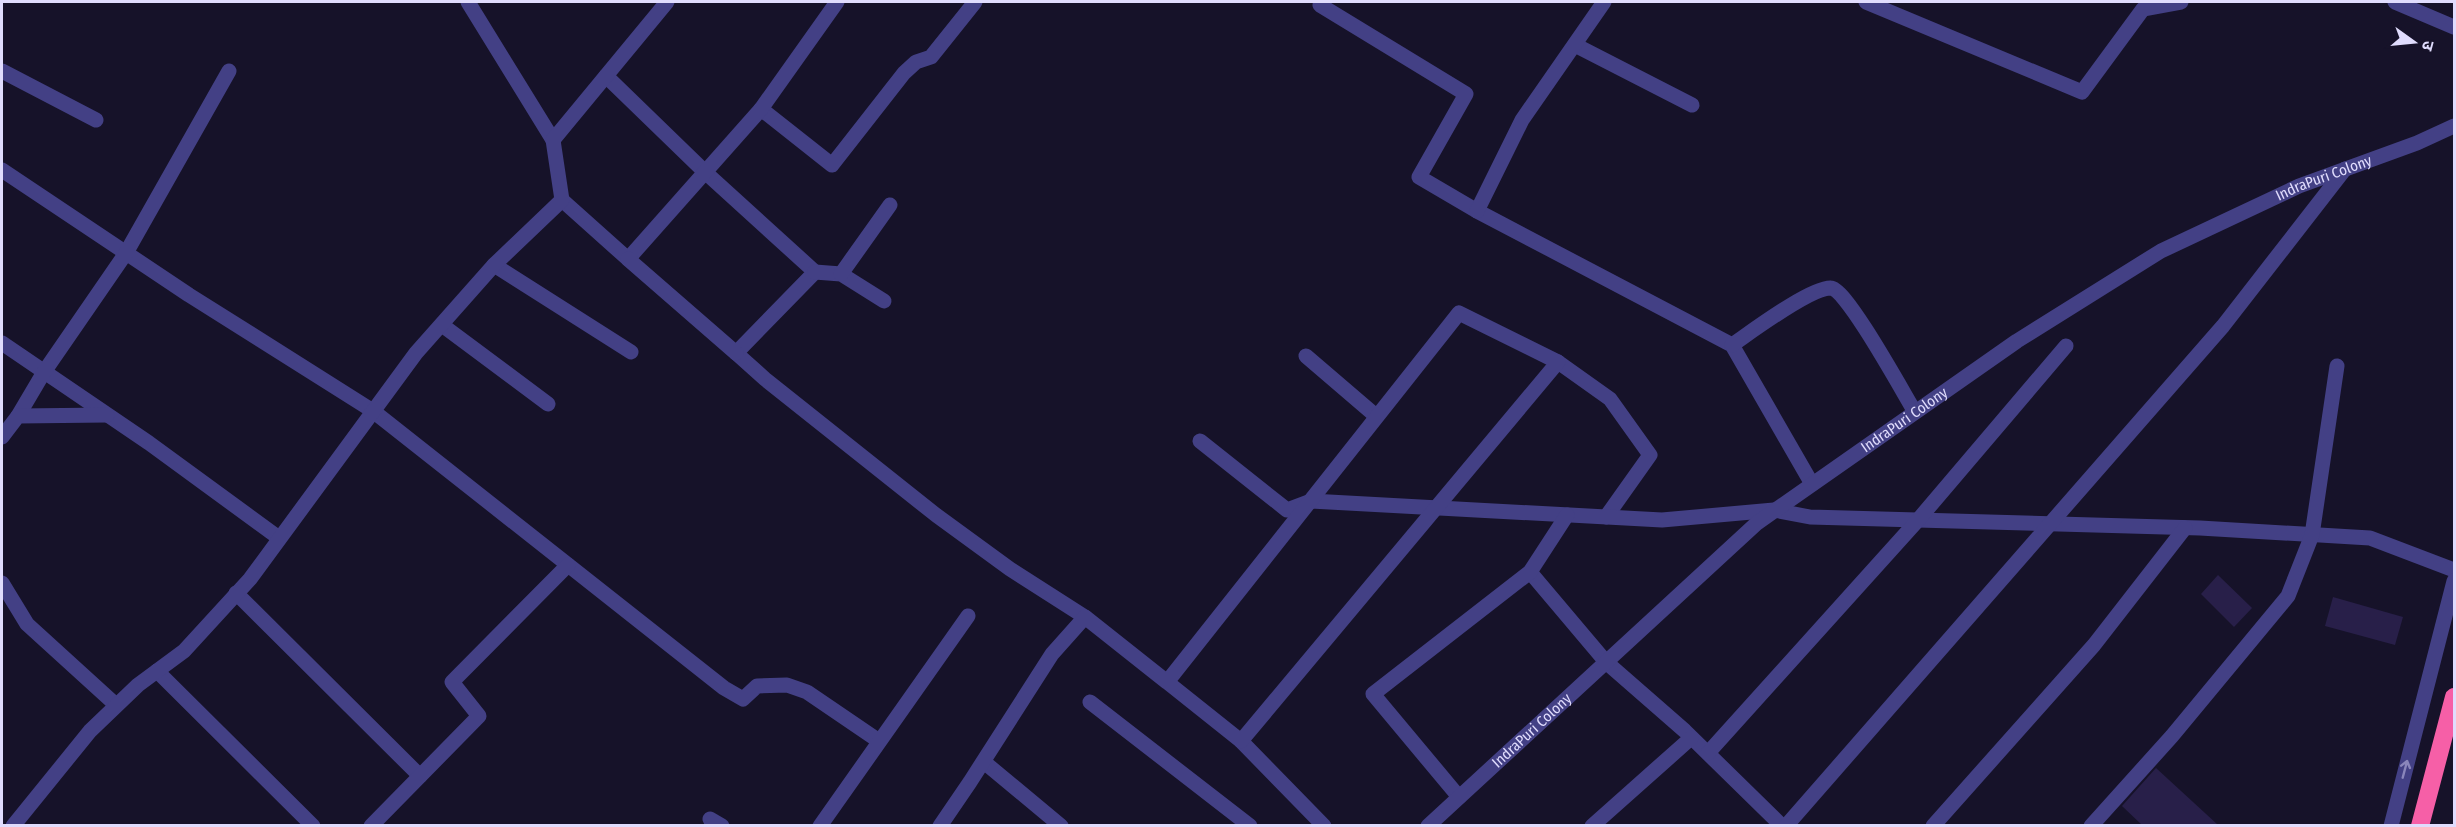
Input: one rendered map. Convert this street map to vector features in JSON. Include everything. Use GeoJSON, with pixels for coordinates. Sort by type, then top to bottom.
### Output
{"type":"FeatureCollection","features":[{"type":"Feature","properties":{"kind":"highway"},"geometry":{"type":"LineString","coordinates":[[2420,825],[2454,697]]}},
{"type":"Feature","properties":{"kind":"street"},"geometry":{"type":"LineString","coordinates":[[468,2],[553,140],[562,200],[765,379],[936,515],[1010,569],[1085,616],[1242,741],[1324,825]]}},
{"type":"Feature","properties":{"kind":"street"},"geometry":{"type":"LineString","coordinates":[[553,140],[668,2]]}},
{"type":"Feature","properties":{"kind":"street"},"geometry":{"type":"LineString","coordinates":[[628,259],[761,109],[837,2]]}},
{"type":"Feature","properties":{"kind":"street"},"geometry":{"type":"LineString","coordinates":[[761,109],[832,165],[904,73],[916,62],[931,57],[975,2]]}},
{"type":"Feature","properties":{"kind":"street"},"geometry":{"type":"LineString","coordinates":[[1477,211],[1522,120],[1604,2]]}},
{"type":"Feature","properties":{"kind":"street"},"geometry":{"type":"LineString","coordinates":[[1866,2],[2082,92],[2143,9],[2181,2]]}},
{"type":"Feature","properties":{"kind":"street"},"geometry":{"type":"LineString","coordinates":[[2395,2],[2454,27]]}},
{"type":"Feature","properties":{"kind":"street"},"geometry":{"type":"LineString","coordinates":[[1320,5],[1466,94],[1419,177],[1477,211],[1732,345],[1812,484]]}},
{"type":"Feature","properties":{"kind":"street"},"geometry":{"type":"LineString","coordinates":[[1575,45],[1692,105]]}},
{"type":"Feature","properties":{"kind":"street"},"geometry":{"type":"LineString","coordinates":[[2,71],[96,120]]}},
{"type":"Feature","properties":{"kind":"street"},"geometry":{"type":"LineString","coordinates":[[2,437],[126,253],[229,71]]}},
{"type":"Feature","properties":{"kind":"street"},"geometry":{"type":"LineString","coordinates":[[606,76],[705,172],[815,272],[841,274],[884,301]]}},
{"type":"Feature","properties":{"kind":"street","name":"IndraPuri Colony"},"geometry":{"type":"LineString","coordinates":[[1428,825],[1757,523],[2017,340],[2162,251],[2299,186],[2417,143],[2454,126]]}},
{"type":"Feature","properties":{"kind":"street"},"geometry":{"type":"LineString","coordinates":[[2,170],[126,253],[373,411],[724,688],[744,699],[757,686],[786,685],[807,692],[879,741]]}},
{"type":"Feature","properties":{"kind":"street"},"geometry":{"type":"LineString","coordinates":[[1530,572],[1606,662],[1784,825],[2223,326],[2345,170]]}},
{"type":"Feature","properties":{"kind":"street"},"geometry":{"type":"LineString","coordinates":[[13,825],[90,731],[138,685],[184,651],[236,593],[416,353],[494,265],[562,200]]}},
{"type":"Feature","properties":{"kind":"street"},"geometry":{"type":"LineString","coordinates":[[841,274],[890,205]]}},
{"type":"Feature","properties":{"kind":"street"},"geometry":{"type":"LineString","coordinates":[[494,265],[631,352]]}},
{"type":"Feature","properties":{"kind":"street"},"geometry":{"type":"LineString","coordinates":[[736,353],[815,272]]}},
{"type":"Feature","properties":{"kind":"street"},"geometry":{"type":"LineString","coordinates":[[1732,345],[1812,293],[1830,287],[1836,289],[1851,305],[1915,412]]}},
{"type":"Feature","properties":{"kind":"street"},"geometry":{"type":"LineString","coordinates":[[1167,682],[1459,313],[1558,362],[1610,399],[1650,455],[1606,517]]}},
{"type":"Feature","properties":{"kind":"street"},"geometry":{"type":"LineString","coordinates":[[442,325],[548,404]]}},
{"type":"Feature","properties":{"kind":"street"},"geometry":{"type":"LineString","coordinates":[[2,343],[279,538]]}},
{"type":"Feature","properties":{"kind":"street"},"geometry":{"type":"LineString","coordinates":[[1708,753],[1918,520],[2066,346]]}},
{"type":"Feature","properties":{"kind":"street"},"geometry":{"type":"LineString","coordinates":[[1306,356],[1376,416]]}},
{"type":"Feature","properties":{"kind":"street"},"geometry":{"type":"LineString","coordinates":[[1242,741],[1558,362]]}},
{"type":"Feature","properties":{"kind":"street"},"geometry":{"type":"LineString","coordinates":[[2091,825],[2172,736],[2288,596],[2312,535],[2337,366]]}},
{"type":"Feature","properties":{"kind":"street"},"geometry":{"type":"LineString","coordinates":[[18,416],[107,415]]}},
{"type":"Feature","properties":{"kind":"street"},"geometry":{"type":"LineString","coordinates":[[1200,441],[1287,510],[1311,501],[1662,520],[1774,510],[1810,517],[2185,528],[2370,538],[2454,570]]}},
{"type":"Feature","properties":{"kind":"street"},"geometry":{"type":"LineString","coordinates":[[1459,796],[1372,694],[1530,572],[1567,515]]}},
{"type":"Feature","properties":{"kind":"street"},"geometry":{"type":"LineString","coordinates":[[1933,825],[2094,645],[2185,528]]}},
{"type":"Feature","properties":{"kind":"street"},"geometry":{"type":"LineString","coordinates":[[370,825],[479,716],[452,682],[568,565]]}},
{"type":"Feature","properties":{"kind":"street"},"geometry":{"type":"LineString","coordinates":[[2391,825],[2454,581]]}},
{"type":"Feature","properties":{"kind":"street"},"geometry":{"type":"LineString","coordinates":[[2,583],[27,624],[117,705]]}},
{"type":"Feature","properties":{"kind":"street"},"geometry":{"type":"LineString","coordinates":[[236,593],[420,776]]}},
{"type":"Feature","properties":{"kind":"street"},"geometry":{"type":"LineString","coordinates":[[820,825],[968,616]]}},
{"type":"Feature","properties":{"kind":"street"},"geometry":{"type":"LineString","coordinates":[[940,825],[984,762],[1052,654],[1085,616]]}},
{"type":"Feature","properties":{"kind":"street"},"geometry":{"type":"LineString","coordinates":[[157,671],[314,825]]}},
{"type":"Feature","properties":{"kind":"street"},"geometry":{"type":"LineString","coordinates":[[1090,702],[1250,825]]}},
{"type":"Feature","properties":{"kind":"street"},"geometry":{"type":"LineString","coordinates":[[1592,825],[1691,738]]}},
{"type":"Feature","properties":{"kind":"street"},"geometry":{"type":"LineString","coordinates":[[984,762],[1061,825]]}},
{"type":"Feature","properties":{"kind":"building"},"geometry":{"type":"Polygon","coordinates":[[[2218,575],[2252,608],[2234,627],[2201,594],[2218,575]]]}},
{"type":"Feature","properties":{"kind":"building"},"geometry":{"type":"Polygon","coordinates":[[[2333,597],[2403,617],[2395,645],[2325,626],[2333,597]]]}},
{"type":"Feature","properties":{"kind":"building"},"geometry":{"type":"Polygon","coordinates":[[[2156,768],[2218,825],[2142,825],[2122,806],[2156,768]]]}}]}
